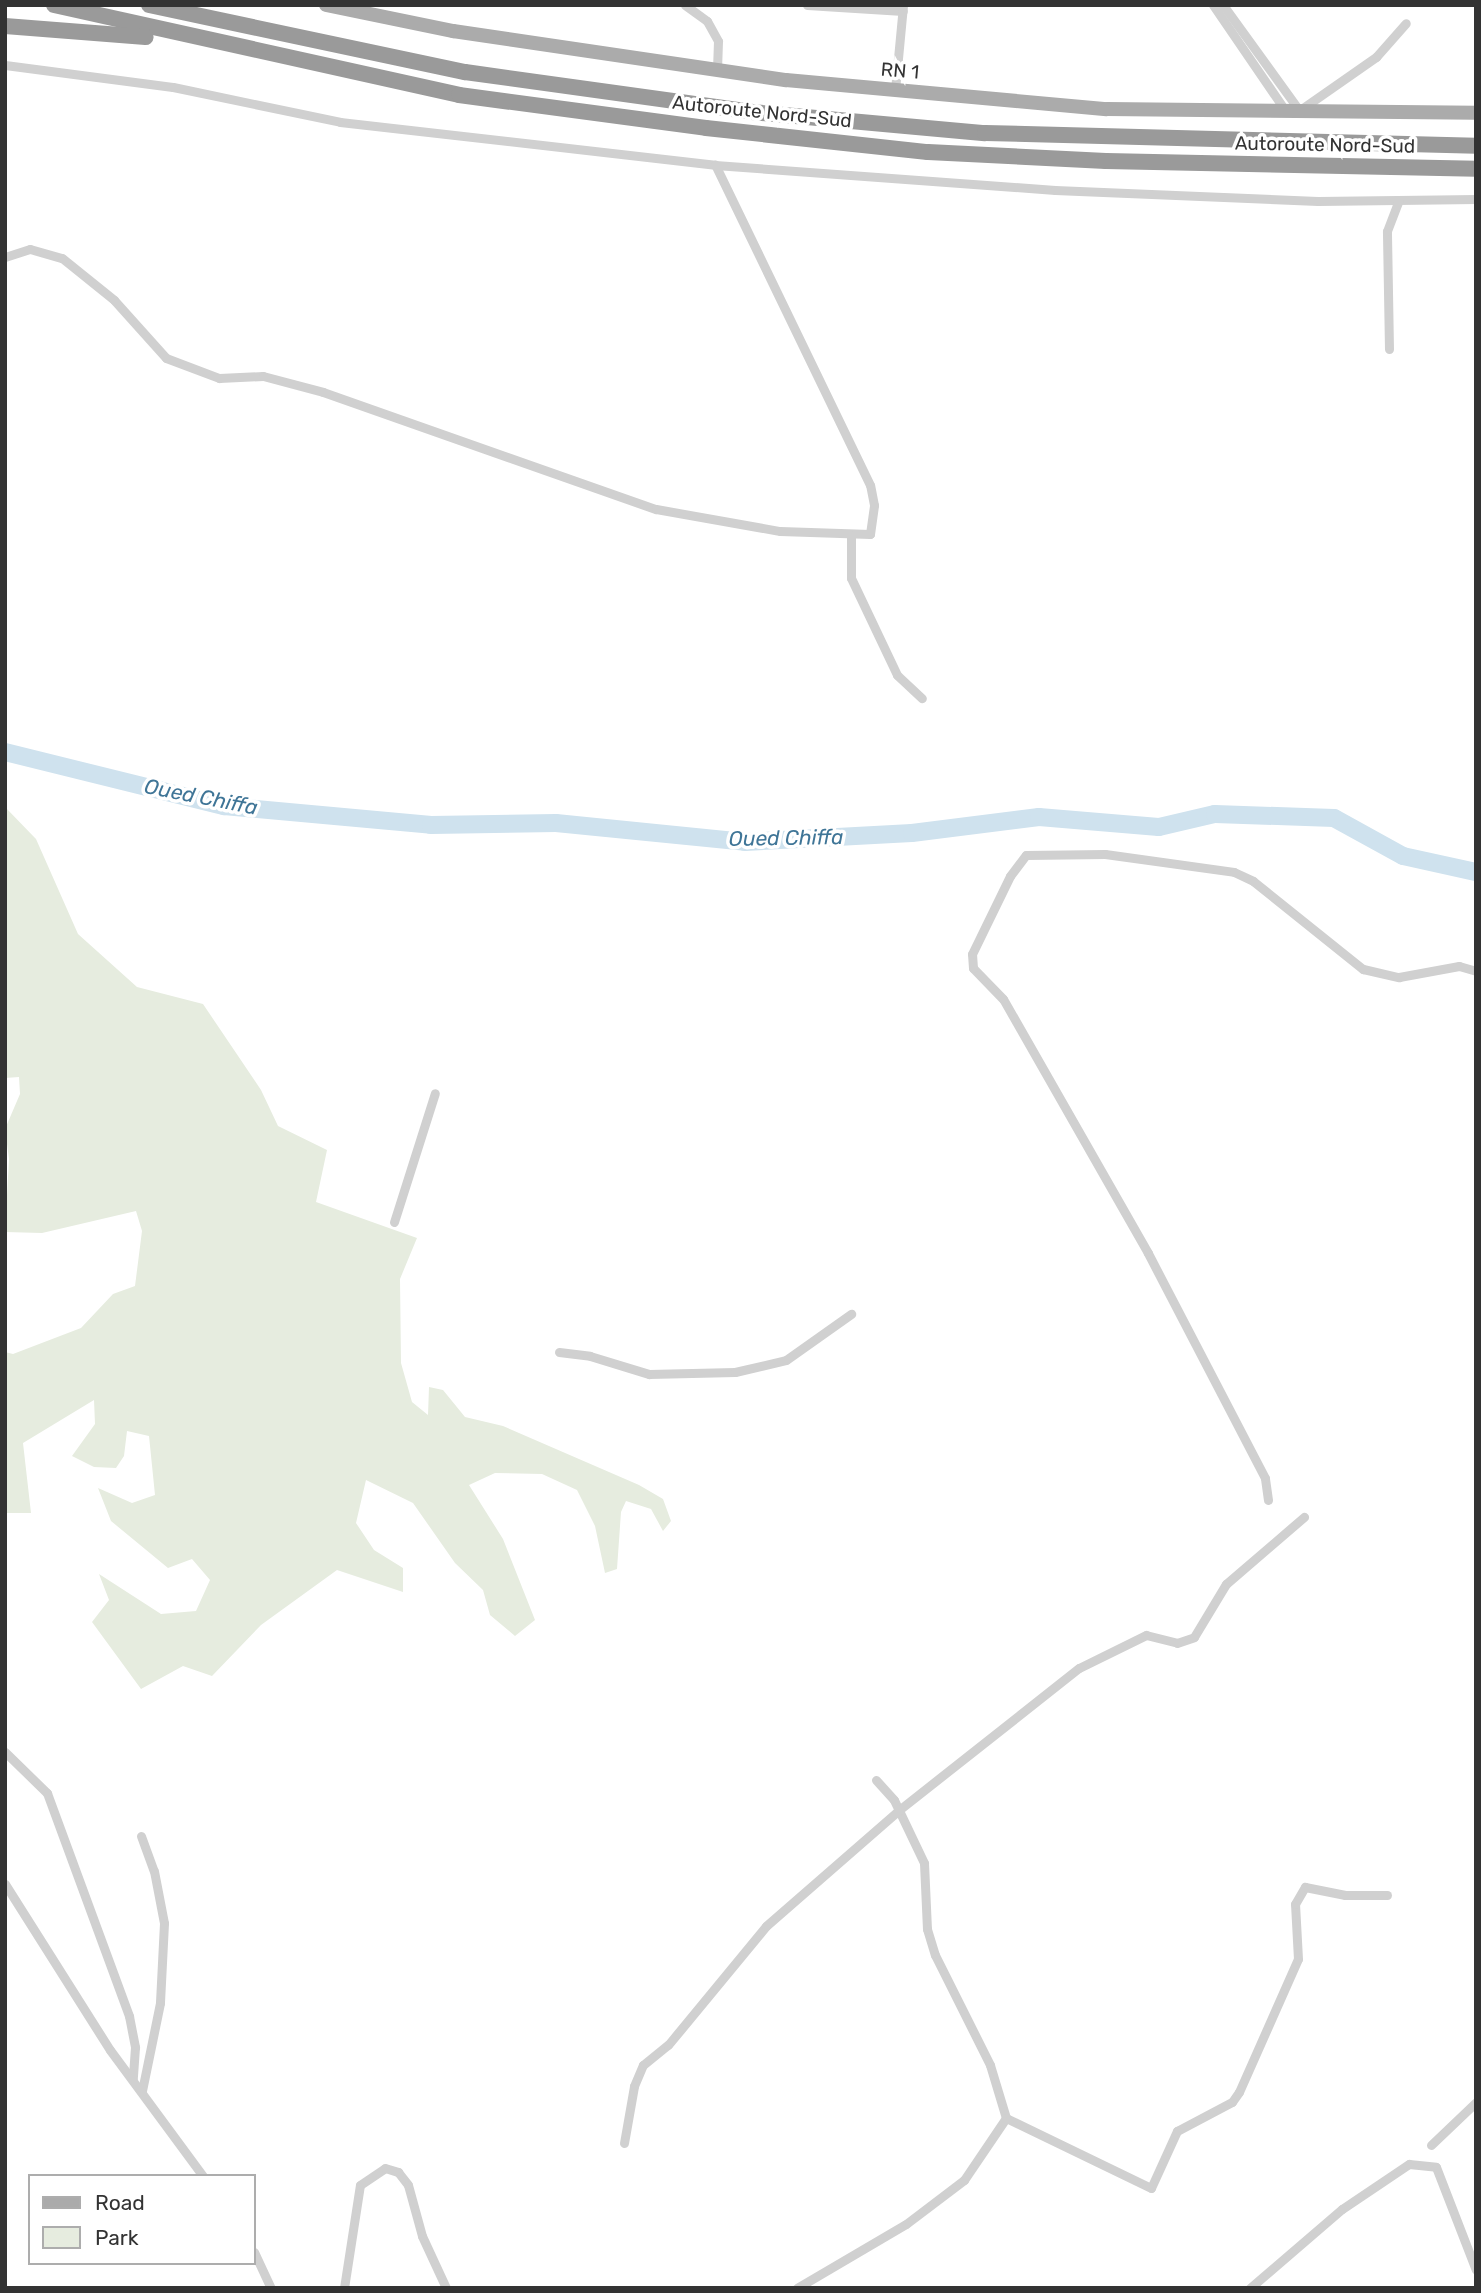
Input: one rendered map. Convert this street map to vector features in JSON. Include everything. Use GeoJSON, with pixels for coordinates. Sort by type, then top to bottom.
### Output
{"type":"FeatureCollection","features":[{"type":"Feature","properties":{"kind":"highway","name":"Autoroute Nord-Sud"},"geometry":{"type":"LineString","coordinates":[[54,5],[199,39],[495,101],[929,152],[1106,162],[1476,169]]}},
{"type":"Feature","properties":{"kind":"highway","name":"Autoroute Nord-Sud"},"geometry":{"type":"LineString","coordinates":[[149,5],[465,72],[752,112],[985,133],[1476,146]]}},
{"type":"Feature","properties":{"kind":"highway"},"geometry":{"type":"LineString","coordinates":[[175,5],[201,16]]}},
{"type":"Feature","properties":{"kind":"highway"},"geometry":{"type":"LineString","coordinates":[[5,26],[165,41],[199,39]]}},
{"type":"Feature","properties":{"kind":"main road","name":"RN 1"},"geometry":{"type":"LineString","coordinates":[[326,5],[453,32],[717,71],[895,90],[1107,109],[1476,113]]}},
{"type":"Feature","properties":{"kind":"street"},"geometry":{"type":"LineString","coordinates":[[684,5],[707,21],[718,41],[717,71]]}},
{"type":"Feature","properties":{"kind":"street"},"geometry":{"type":"LineString","coordinates":[[807,5],[903,8],[895,90]]}},
{"type":"Feature","properties":{"kind":"street"},"geometry":{"type":"LineString","coordinates":[[1213,5],[1295,110]]}},
{"type":"Feature","properties":{"kind":"street"},"geometry":{"type":"LineString","coordinates":[[1223,5],[1295,110]]}},
{"type":"Feature","properties":{"kind":"street"},"geometry":{"type":"LineString","coordinates":[[1295,110],[1376,57],[1406,23]]}},
{"type":"Feature","properties":{"kind":"street"},"geometry":{"type":"LineString","coordinates":[[5,65],[173,87],[340,122],[715,165],[926,184],[1318,201],[1476,199]]}},
{"type":"Feature","properties":{"kind":"street"},"geometry":{"type":"LineString","coordinates":[[5,257],[30,250],[62,258],[114,300],[166,358],[219,378],[263,376],[323,392],[656,509],[780,531],[870,534],[874,505],[870,485],[715,165]]}},
{"type":"Feature","properties":{"kind":"street"},"geometry":{"type":"LineString","coordinates":[[1389,349],[1387,231],[1399,200]]}},
{"type":"Feature","properties":{"kind":"street"},"geometry":{"type":"LineString","coordinates":[[851,535],[851,578],[897,675],[922,698]]}},
{"type":"Feature","properties":{"kind":"street"},"geometry":{"type":"LineString","coordinates":[[1268,1500],[1265,1478],[1148,1254],[1003,999],[973,968],[972,954],[1010,876],[1026,855],[1105,854],[1234,872],[1253,881],[1363,969],[1399,978],[1459,966],[1476,971]]}},
{"type":"Feature","properties":{"kind":"street"},"geometry":{"type":"LineString","coordinates":[[394,1222],[435,1093]]}},
{"type":"Feature","properties":{"kind":"street"},"geometry":{"type":"LineString","coordinates":[[559,1352],[590,1356],[649,1374],[735,1372],[786,1360],[851,1314]]}},
{"type":"Feature","properties":{"kind":"street"},"geometry":{"type":"LineString","coordinates":[[624,2143],[634,2086],[643,2065],[668,2045],[766,1926],[899,1810],[1091,1661],[1146,1635],[1177,1643],[1194,1637],[1226,1584],[1304,1517]]}},
{"type":"Feature","properties":{"kind":"street"},"geometry":{"type":"LineString","coordinates":[[5,1752],[47,1793],[131,2024],[135,2047],[133,2079]]}},
{"type":"Feature","properties":{"kind":"street"},"geometry":{"type":"LineString","coordinates":[[876,1780],[899,1810],[924,1863],[927,1929],[935,1955],[990,2065],[1006,2118],[1151,2188],[1177,2131],[1232,2102],[1239,2092],[1298,1959],[1295,1905],[1305,1887],[1345,1895],[1387,1895]]}},
{"type":"Feature","properties":{"kind":"street"},"geometry":{"type":"LineString","coordinates":[[141,1836],[154,1871],[164,1923],[160,2003],[142,2091]]}},
{"type":"Feature","properties":{"kind":"street"},"geometry":{"type":"LineString","coordinates":[[5,1884],[103,2039],[202,2174]]}},
{"type":"Feature","properties":{"kind":"street"},"geometry":{"type":"LineString","coordinates":[[1431,2145],[1476,2102]]}},
{"type":"Feature","properties":{"kind":"street"},"geometry":{"type":"LineString","coordinates":[[797,2288],[906,2224],[964,2180],[1006,2118]]}},
{"type":"Feature","properties":{"kind":"street"},"geometry":{"type":"LineString","coordinates":[[1250,2288],[1389,2173],[1417,2163],[1436,2167],[1443,2179],[1476,2270]]}},
{"type":"Feature","properties":{"kind":"street"},"geometry":{"type":"LineString","coordinates":[[344,2288],[360,2185],[368,2175],[385,2168],[398,2172],[408,2185],[422,2236],[446,2288]]}},
{"type":"Feature","properties":{"kind":"street"},"geometry":{"type":"LineString","coordinates":[[256,2256],[271,2288]]}},
{"type":"Feature","properties":{"kind":"green space"},"geometry":{"type":"Polygon","coordinates":[[[5,807],[36,839],[78,934],[137,987],[203,1004],[261,1090],[278,1126],[327,1150],[316,1202],[417,1238],[400,1279],[401,1363],[412,1402],[428,1415],[429,1387],[443,1390],[465,1417],[503,1426],[639,1485],[663,1499],[671,1521],[663,1531],[651,1509],[626,1501],[621,1512],[617,1569],[605,1573],[595,1526],[577,1490],[542,1474],[495,1473],[469,1485],[503,1539],[535,1620],[515,1636],[490,1615],[483,1590],[455,1563],[413,1503],[366,1480],[356,1523],[374,1550],[403,1568],[403,1592],[337,1570],[261,1625],[212,1676],[183,1666],[141,1689],[92,1622],[109,1600],[99,1574],[161,1614],[196,1611],[210,1580],[192,1559],[168,1568],[111,1521],[98,1488],[132,1503],[155,1495],[149,1436],[127,1431],[124,1456],[116,1468],[94,1467],[72,1456],[95,1424],[94,1400],[23,1443],[31,1513],[5,1513],[5,1352],[13,1354],[81,1328],[113,1294],[135,1286],[142,1231],[136,1211],[42,1233],[5,1232],[9,1159],[5,1129],[20,1094],[19,1077],[5,1078],[5,807]]]}},
{"type":"Feature","properties":{"kind":"waterway","name":"Oued Chiffa"},"geometry":{"type":"LineString","coordinates":[[5,752],[224,806],[431,825],[556,823],[745,842],[912,833],[1039,817],[1159,827],[1215,814],[1334,818],[1403,856],[1476,872]]}}]}
